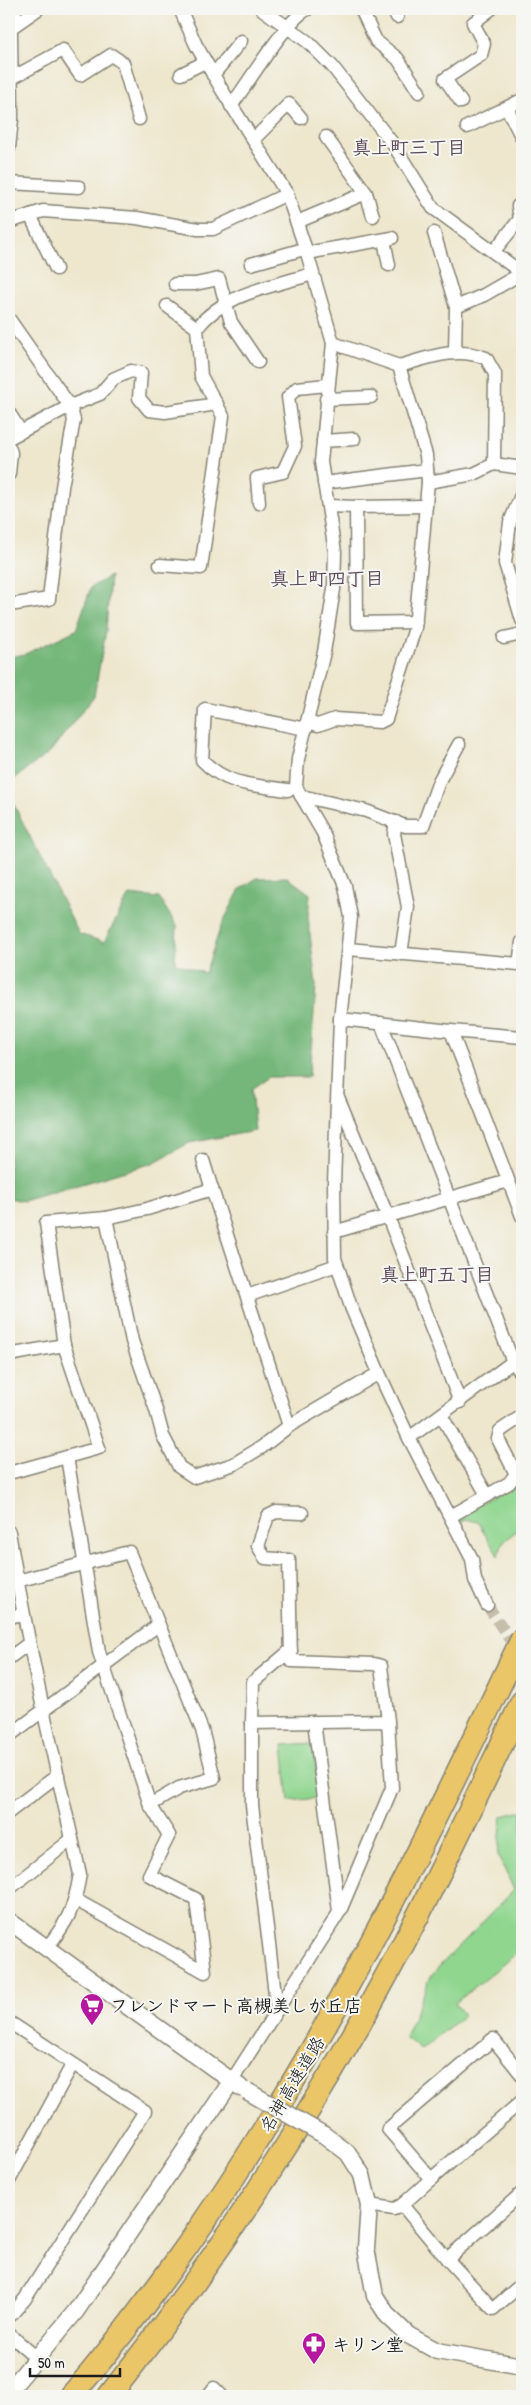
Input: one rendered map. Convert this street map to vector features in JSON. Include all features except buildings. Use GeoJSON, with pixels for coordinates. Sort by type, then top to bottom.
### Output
{"type":"FeatureCollection","features":[{"type":"Feature","properties":{"kind":"highway","name":"名神高速道路"},"geometry":{"type":"LineString","coordinates":[[72,2396],[142,2308],[207,2219],[258,2141],[350,1984],[435,1820],[522,1639]]}},
{"type":"Feature","properties":{"kind":"highway","name":"名神高速道路"},"geometry":{"type":"LineString","coordinates":[[109,2396],[164,2326],[218,2250],[309,2108],[372,2002],[420,1913],[522,1702]]}},
{"type":"Feature","properties":{"kind":"highway"},"geometry":{"type":"LineString","coordinates":[[59,2396],[207,2219]]}},
{"type":"Feature","properties":{"kind":"highway"},"geometry":{"type":"LineString","coordinates":[[120,2396],[168,2334],[218,2250]]}},
{"type":"Feature","properties":{"kind":"street"},"geometry":{"type":"LineString","coordinates":[[9,148],[12,119],[13,26],[11,9]]}},
{"type":"Feature","properties":{"kind":"street"},"geometry":{"type":"LineString","coordinates":[[13,26],[38,9]]}},
{"type":"Feature","properties":{"kind":"street"},"geometry":{"type":"LineString","coordinates":[[180,9],[213,76],[287,194],[332,343],[321,462],[335,552],[334,589],[324,652],[298,759],[296,787],[323,833],[345,886],[351,917],[340,1019],[334,1258],[351,1307],[380,1374],[409,1438],[472,1559],[475,1580],[488,1605]]}},
{"type":"Feature","properties":{"kind":"street"},"geometry":{"type":"LineString","coordinates":[[262,9],[288,28],[332,66],[392,144],[433,208],[522,273],[484,295],[456,307]]}},
{"type":"Feature","properties":{"kind":"street"},"geometry":{"type":"LineString","coordinates":[[232,106],[288,28],[303,11],[308,9]]}},
{"type":"Feature","properties":{"kind":"street"},"geometry":{"type":"LineString","coordinates":[[360,9],[376,41],[398,60],[419,92]]}},
{"type":"Feature","properties":{"kind":"street"},"geometry":{"type":"LineString","coordinates":[[461,102],[445,79],[481,55],[484,44],[473,23],[491,9]]}},
{"type":"Feature","properties":{"kind":"street"},"geometry":{"type":"LineString","coordinates":[[213,76],[241,41]]}},
{"type":"Feature","properties":{"kind":"street"},"geometry":{"type":"LineString","coordinates":[[12,78],[63,50],[80,75],[111,55],[123,63],[139,119]]}},
{"type":"Feature","properties":{"kind":"street"},"geometry":{"type":"LineString","coordinates":[[181,74],[205,62]]}},
{"type":"Feature","properties":{"kind":"street"},"geometry":{"type":"LineString","coordinates":[[467,127],[522,100]]}},
{"type":"Feature","properties":{"kind":"street"},"geometry":{"type":"LineString","coordinates":[[253,140],[289,104],[301,118]]}},
{"type":"Feature","properties":{"kind":"street"},"geometry":{"type":"LineString","coordinates":[[507,108],[522,138]]}},
{"type":"Feature","properties":{"kind":"street"},"geometry":{"type":"LineString","coordinates":[[326,137],[366,193],[373,216]]}},
{"type":"Feature","properties":{"kind":"street"},"geometry":{"type":"LineString","coordinates":[[9,183],[79,187]]}},
{"type":"Feature","properties":{"kind":"street"},"geometry":{"type":"LineString","coordinates":[[297,222],[366,193]]}},
{"type":"Feature","properties":{"kind":"street"},"geometry":{"type":"LineString","coordinates":[[9,222],[43,211],[137,218],[198,229],[213,229],[287,194]]}},
{"type":"Feature","properties":{"kind":"street"},"geometry":{"type":"LineString","coordinates":[[494,251],[520,219],[518,206]]}},
{"type":"Feature","properties":{"kind":"street"},"geometry":{"type":"LineString","coordinates":[[30,215],[56,270]]}},
{"type":"Feature","properties":{"kind":"street"},"geometry":{"type":"LineString","coordinates":[[434,233],[456,307],[455,351]]}},
{"type":"Feature","properties":{"kind":"street"},"geometry":{"type":"LineString","coordinates":[[251,264],[305,251],[388,239],[389,265]]}},
{"type":"Feature","properties":{"kind":"street"},"geometry":{"type":"LineString","coordinates":[[160,565],[201,568],[223,416],[201,376],[197,328],[208,314],[227,301],[312,274]]}},
{"type":"Feature","properties":{"kind":"street"},"geometry":{"type":"LineString","coordinates":[[174,284],[195,284],[219,279],[227,301],[231,322],[258,362]]}},
{"type":"Feature","properties":{"kind":"street"},"geometry":{"type":"LineString","coordinates":[[168,306],[197,328]]}},
{"type":"Feature","properties":{"kind":"street"},"geometry":{"type":"LineString","coordinates":[[9,319],[70,406],[74,420],[62,487],[49,598],[9,604]]}},
{"type":"Feature","properties":{"kind":"street"},"geometry":{"type":"LineString","coordinates":[[332,343],[399,366],[455,351],[473,353],[486,358],[494,374],[494,464]]}},
{"type":"Feature","properties":{"kind":"street"},"geometry":{"type":"LineString","coordinates":[[288,790],[232,782],[214,773],[202,760],[205,709],[306,726],[318,725],[335,719],[380,722],[386,718],[416,622],[428,476],[426,454],[399,366]]}},
{"type":"Feature","properties":{"kind":"street"},"geometry":{"type":"LineString","coordinates":[[9,438],[70,406],[100,394],[113,379],[131,371],[141,373],[139,398],[149,410],[165,412],[217,404]]}},
{"type":"Feature","properties":{"kind":"street"},"geometry":{"type":"LineString","coordinates":[[259,503],[257,478],[283,472],[296,446],[288,396],[296,388],[327,386]]}},
{"type":"Feature","properties":{"kind":"street"},"geometry":{"type":"LineString","coordinates":[[326,399],[370,396]]}},
{"type":"Feature","properties":{"kind":"street"},"geometry":{"type":"LineString","coordinates":[[9,413],[21,432]]}},
{"type":"Feature","properties":{"kind":"street"},"geometry":{"type":"LineString","coordinates":[[322,441],[354,439]]}},
{"type":"Feature","properties":{"kind":"street"},"geometry":{"type":"LineString","coordinates":[[9,448],[11,453],[9,474]]}},
{"type":"Feature","properties":{"kind":"street"},"geometry":{"type":"LineString","coordinates":[[324,483],[474,474],[494,464],[522,468]]}},
{"type":"Feature","properties":{"kind":"street"},"geometry":{"type":"LineString","coordinates":[[522,493],[510,522],[505,563],[516,580],[522,620]]}},
{"type":"Feature","properties":{"kind":"street"},"geometry":{"type":"LineString","coordinates":[[328,506],[426,506]]}},
{"type":"Feature","properties":{"kind":"street"},"geometry":{"type":"LineString","coordinates":[[356,507],[357,622],[416,622]]}},
{"type":"Feature","properties":{"kind":"street"},"geometry":{"type":"LineString","coordinates":[[504,638],[522,634]]}},
{"type":"Feature","properties":{"kind":"street"},"geometry":{"type":"LineString","coordinates":[[301,796],[366,811],[405,826],[423,826],[439,781],[459,744]]}},
{"type":"Feature","properties":{"kind":"street"},"geometry":{"type":"LineString","coordinates":[[396,822],[394,834],[408,907],[401,954]]}},
{"type":"Feature","properties":{"kind":"street"},"geometry":{"type":"LineString","coordinates":[[348,949],[519,964],[522,942]]}},
{"type":"Feature","properties":{"kind":"street"},"geometry":{"type":"LineString","coordinates":[[340,1019],[451,1032],[522,1037]]}},
{"type":"Feature","properties":{"kind":"street"},"geometry":{"type":"LineString","coordinates":[[381,1024],[448,1199],[518,1358],[522,1374]]}},
{"type":"Feature","properties":{"kind":"street"},"geometry":{"type":"LineString","coordinates":[[451,1032],[522,1216]]}},
{"type":"Feature","properties":{"kind":"street"},"geometry":{"type":"LineString","coordinates":[[337,1095],[388,1217],[460,1402]]}},
{"type":"Feature","properties":{"kind":"street"},"geometry":{"type":"LineString","coordinates":[[203,1160],[289,1426]]}},
{"type":"Feature","properties":{"kind":"street"},"geometry":{"type":"LineString","coordinates":[[334,1232],[508,1181]]}},
{"type":"Feature","properties":{"kind":"street"},"geometry":{"type":"LineString","coordinates":[[9,1473],[99,1448],[64,1345],[46,1223],[106,1218],[147,1209],[212,1189]]}},
{"type":"Feature","properties":{"kind":"street"},"geometry":{"type":"LineString","coordinates":[[106,1218],[132,1340],[163,1436],[179,1467],[194,1477],[234,1464],[262,1447],[289,1426],[380,1374]]}},
{"type":"Feature","properties":{"kind":"street"},"geometry":{"type":"LineString","coordinates":[[247,1296],[337,1265]]}},
{"type":"Feature","properties":{"kind":"street"},"geometry":{"type":"LineString","coordinates":[[9,1355],[64,1345]]}},
{"type":"Feature","properties":{"kind":"street"},"geometry":{"type":"LineString","coordinates":[[409,1438],[518,1358]]}},
{"type":"Feature","properties":{"kind":"street"},"geometry":{"type":"LineString","coordinates":[[441,1415],[487,1496]]}},
{"type":"Feature","properties":{"kind":"street"},"geometry":{"type":"LineString","coordinates":[[450,1516],[509,1483],[516,1474],[498,1438],[500,1431],[522,1416]]}},
{"type":"Feature","properties":{"kind":"street"},"geometry":{"type":"LineString","coordinates":[[67,1457],[83,1564],[104,1666],[150,1805],[169,1835],[149,1875],[196,1899],[205,1972],[76,1900]]}},
{"type":"Feature","properties":{"kind":"street"},"geometry":{"type":"LineString","coordinates":[[9,2391],[38,2359],[76,2311],[116,2254],[231,2082],[340,1912],[392,1788],[388,1721],[381,1666],[374,1664],[291,1661],[289,1560],[266,1558],[258,1546],[268,1516],[276,1512],[302,1513]]}},
{"type":"Feature","properties":{"kind":"street"},"geometry":{"type":"LineString","coordinates":[[9,1532],[13,1582],[23,1614],[28,1644],[45,1709],[80,1874],[76,1900],[66,1923],[46,1949]]}},
{"type":"Feature","properties":{"kind":"street"},"geometry":{"type":"LineString","coordinates":[[13,1582],[129,1552],[202,1730],[214,1778],[179,1788],[150,1805]]}},
{"type":"Feature","properties":{"kind":"street"},"geometry":{"type":"LineString","coordinates":[[9,1617],[23,1614]]}},
{"type":"Feature","properties":{"kind":"street"},"geometry":{"type":"LineString","coordinates":[[9,1736],[158,1626]]}},
{"type":"Feature","properties":{"kind":"street"},"geometry":{"type":"LineString","coordinates":[[9,1658],[28,1644]]}},
{"type":"Feature","properties":{"kind":"street"},"geometry":{"type":"LineString","coordinates":[[277,2010],[252,1806],[253,1682],[291,1650]]}},
{"type":"Feature","properties":{"kind":"street"},"geometry":{"type":"LineString","coordinates":[[252,1723],[388,1721]]}},
{"type":"Feature","properties":{"kind":"street"},"geometry":{"type":"LineString","coordinates":[[314,1722],[340,1912]]}},
{"type":"Feature","properties":{"kind":"street"},"geometry":{"type":"LineString","coordinates":[[9,1812],[58,1775]]}},
{"type":"Feature","properties":{"kind":"street"},"geometry":{"type":"LineString","coordinates":[[9,1889],[72,1839]]}},
{"type":"Feature","properties":{"kind":"street"},"geometry":{"type":"LineString","coordinates":[[10,1925],[231,2082],[324,2135],[348,2153],[362,2175],[369,2205],[366,2248],[375,2296],[388,2316],[408,2335],[437,2351],[522,2366]]}},
{"type":"Feature","properties":{"kind":"street"},"geometry":{"type":"LineString","coordinates":[[9,2022],[145,2111],[25,2298],[9,2317]]}},
{"type":"Feature","properties":{"kind":"street"},"geometry":{"type":"LineString","coordinates":[[431,2179],[388,2129],[493,2039],[522,2075]]}},
{"type":"Feature","properties":{"kind":"street"},"geometry":{"type":"LineString","coordinates":[[9,2181],[72,2064]]}},
{"type":"Feature","properties":{"kind":"street"},"geometry":{"type":"LineString","coordinates":[[369,2205],[394,2209],[402,2205],[522,2101]]}},
{"type":"Feature","properties":{"kind":"street"},"geometry":{"type":"LineString","coordinates":[[447,2259],[522,2193]]}},
{"type":"Feature","properties":{"kind":"street"},"geometry":{"type":"LineString","coordinates":[[402,2205],[447,2259],[493,2309],[522,2284]]}},
{"type":"Feature","properties":{"kind":"street"},"geometry":{"type":"LineString","coordinates":[[9,2334],[38,2359]]}},
{"type":"Feature","properties":{"kind":"street"},"geometry":{"type":"LineString","coordinates":[[208,2396],[214,2388],[222,2396]]}},
{"type":"Feature","properties":{"kind":"green space"},"geometry":{"type":"Polygon","coordinates":[[[110,576],[106,631],[94,696],[50,752],[9,783],[9,657],[25,654],[76,630],[91,587],[110,576]]]}},
{"type":"Feature","properties":{"kind":"green space"},"geometry":{"type":"Polygon","coordinates":[[[9,795],[79,934],[104,942],[129,895],[159,898],[177,926],[175,963],[205,973],[221,926],[240,889],[257,878],[287,877],[310,894],[308,917],[316,986],[309,1077],[269,1077],[251,1089],[255,1131],[189,1143],[153,1163],[23,1201],[9,1198],[9,795]]]}},
{"type":"Feature","properties":{"kind":"green space"},"geometry":{"type":"Polygon","coordinates":[[[522,1472],[522,1525],[503,1543],[498,1556],[478,1522],[466,1519],[461,1522],[460,1514],[512,1487],[522,1472]]]}},
{"type":"Feature","properties":{"kind":"green space"},"geometry":{"type":"Polygon","coordinates":[[[313,1743],[319,1798],[289,1801],[283,1745],[313,1743]]]}},
{"type":"Feature","properties":{"kind":"green space"},"geometry":{"type":"Polygon","coordinates":[[[522,1811],[522,1949],[455,2003],[464,2015],[421,2050],[405,2037],[432,1974],[514,1890],[498,1855],[502,1816],[522,1811]]]}},
{"type":"Feature","properties":{"kind":"tunnel"},"geometry":{"type":"LineString","coordinates":[[487,1605],[519,1653]]}},
{"type":"Feature","properties":{"kind":"place","name":"フレンドマート高槻美しが丘店"},"geometry":{"type":"Point","coordinates":[92,2026]}},
{"type":"Feature","properties":{"kind":"place","name":"キリン堂"},"geometry":{"type":"Point","coordinates":[314,2365]}},
{"type":"Feature","properties":{"kind":"district","name":"真上町三丁目"},"geometry":{"type":"Point","coordinates":[409,147]}},
{"type":"Feature","properties":{"kind":"district","name":"真上町四丁目"},"geometry":{"type":"Point","coordinates":[327,578]}},
{"type":"Feature","properties":{"kind":"district","name":"真上町五丁目"},"geometry":{"type":"Point","coordinates":[437,1274]}}]}
